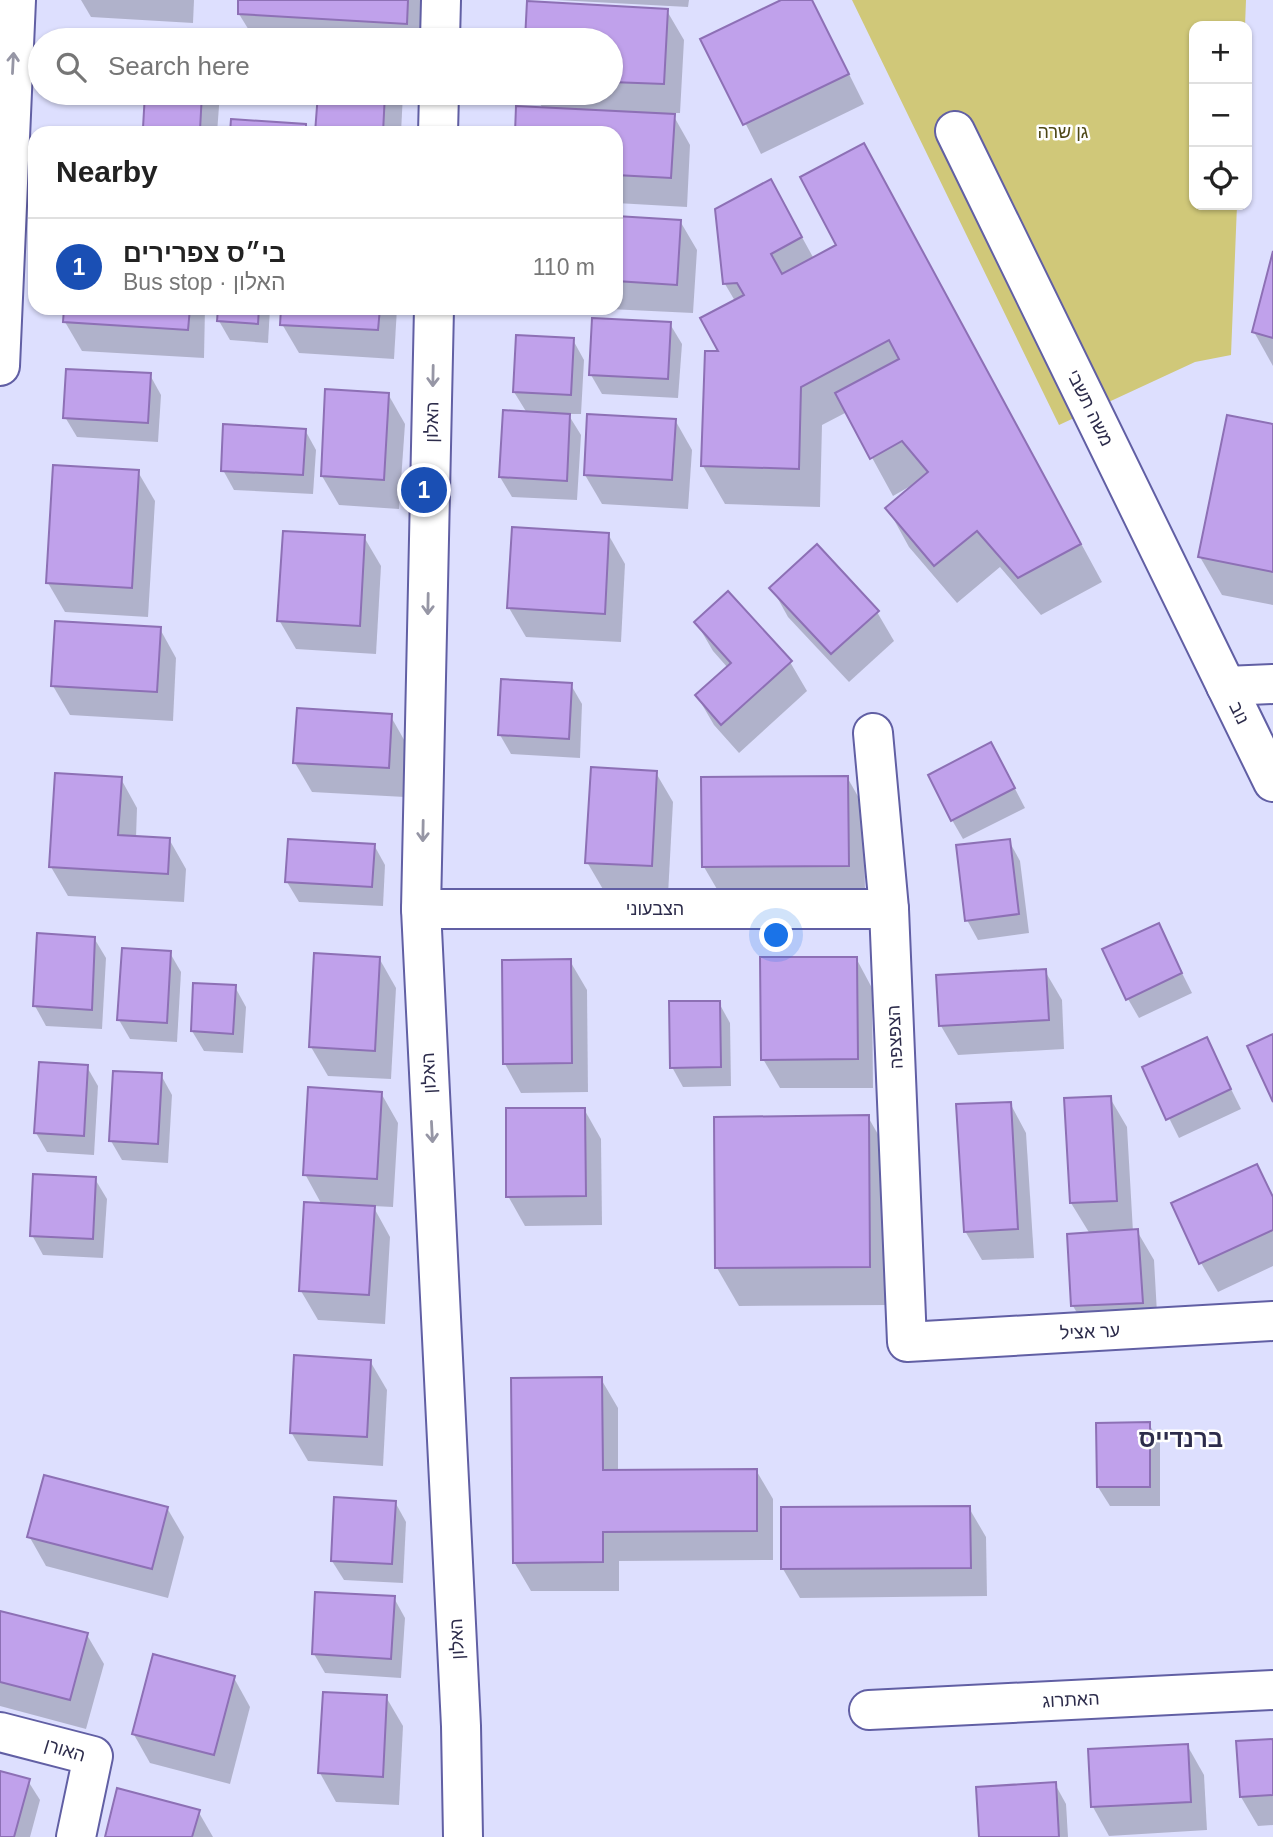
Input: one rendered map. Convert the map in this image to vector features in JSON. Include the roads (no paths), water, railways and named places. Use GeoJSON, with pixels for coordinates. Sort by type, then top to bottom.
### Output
{"type":"FeatureCollection","features":[{"type":"Feature","properties":{"kind":"street"},"geometry":{"type":"LineString","coordinates":[[0,366],[16,0]]}},
{"type":"Feature","properties":{"kind":"street"},"geometry":{"type":"LineString","coordinates":[[440,28],[441,0]]}},
{"type":"Feature","properties":{"kind":"street"},"geometry":{"type":"LineString","coordinates":[[438,126],[439,105]]}},
{"type":"Feature","properties":{"kind":"street","name":"משה תשבי"},"geometry":{"type":"LineString","coordinates":[[955,131],[1226,686]]}},
{"type":"Feature","properties":{"kind":"street","name":"האלון"},"geometry":{"type":"LineString","coordinates":[[434,315],[421,908],[461,1726],[463,1837]]}},
{"type":"Feature","properties":{"kind":"street","name":"נוב"},"geometry":{"type":"LineString","coordinates":[[1273,684],[1226,686],[1273,782]]}},
{"type":"Feature","properties":{"kind":"street","name":"הצפצפה"},"geometry":{"type":"LineString","coordinates":[[873,733],[889,909],[907,1342]]}},
{"type":"Feature","properties":{"kind":"street","name":"הצבעוני"},"geometry":{"type":"LineString","coordinates":[[421,908],[889,909]]}},
{"type":"Feature","properties":{"kind":"street","name":"ער אציל"},"geometry":{"type":"LineString","coordinates":[[907,1342],[1273,1321]]}},
{"type":"Feature","properties":{"kind":"street","name":"האתרוג"},"geometry":{"type":"LineString","coordinates":[[869,1710],[1273,1690]]}},
{"type":"Feature","properties":{"kind":"street","name":"האורן"},"geometry":{"type":"LineString","coordinates":[[0,1732],[93,1756],[76,1837]]}},
{"type":"Feature","properties":{"kind":"place","name":"בי״ס צפרירים"},"geometry":{"type":"Point","coordinates":[424,490]}},
{"type":"Feature","properties":{"kind":"district","name":"ברנדייס"},"geometry":{"type":"Point","coordinates":[1181,1438]}},
{"type":"Feature","properties":{"kind":"park label","name":"גן שרה"},"geometry":{"type":"Point","coordinates":[1063,132]}}]}
